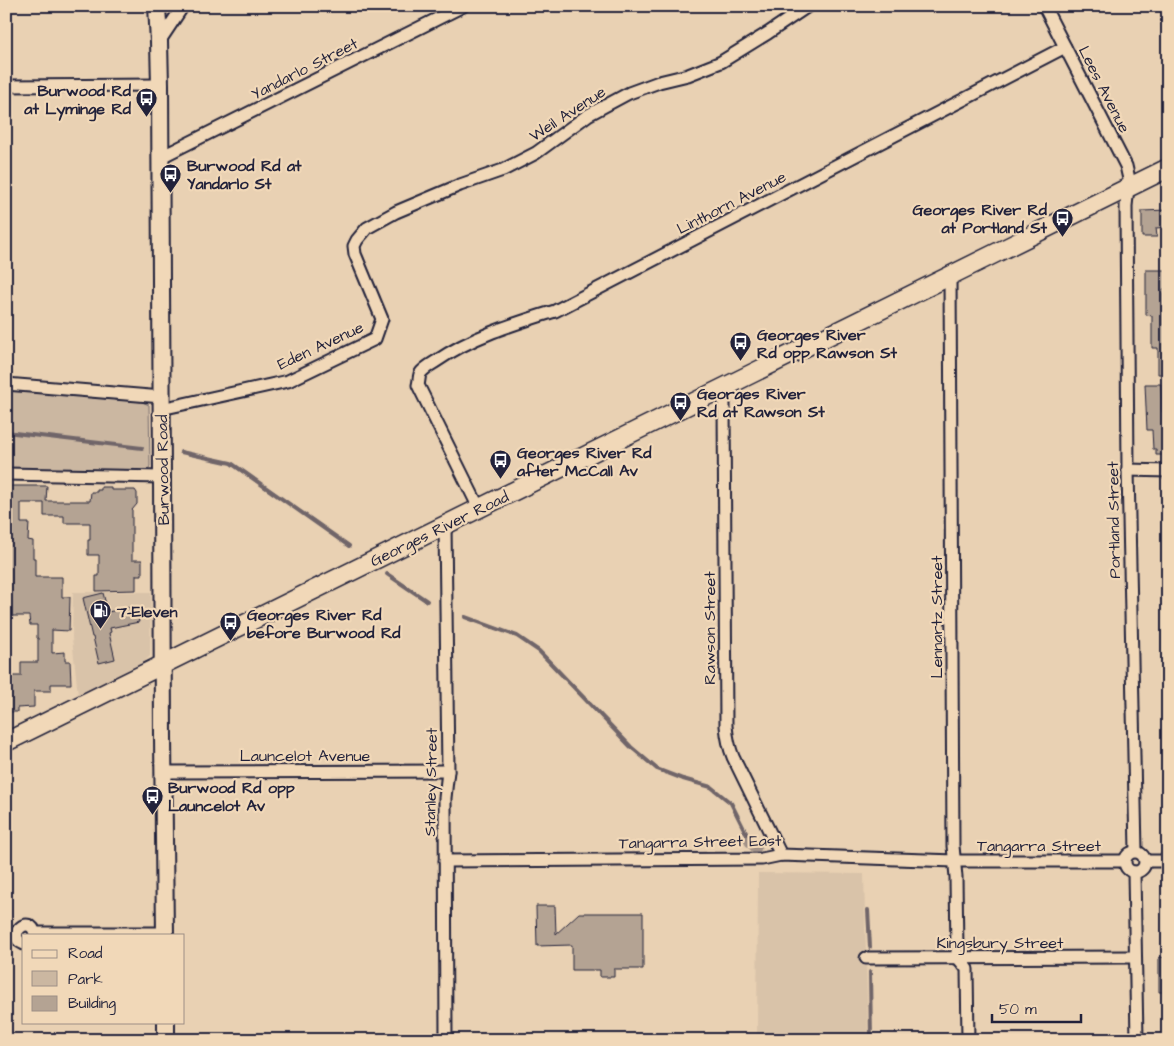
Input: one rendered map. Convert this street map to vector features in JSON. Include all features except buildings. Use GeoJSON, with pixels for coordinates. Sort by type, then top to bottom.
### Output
{"type":"FeatureCollection","features":[{"type":"Feature","properties":{"kind":"main road","name":"Burwood Road"},"geometry":{"type":"LineString","coordinates":[[157,6],[160,85],[165,934]]}},
{"type":"Feature","properties":{"kind":"main road","name":"Georges River Road"},"geometry":{"type":"LineString","coordinates":[[6,742],[1168,168]]}},
{"type":"Feature","properties":{"kind":"main road"},"geometry":{"type":"LineString","coordinates":[[166,1024],[166,1040]]}},
{"type":"Feature","properties":{"kind":"street"},"geometry":{"type":"LineString","coordinates":[[159,42],[183,6]]}},
{"type":"Feature","properties":{"kind":"street","name":"Yandarlo Street"},"geometry":{"type":"LineString","coordinates":[[159,158],[463,6]]}},
{"type":"Feature","properties":{"kind":"street","name":"Weil Avenue"},"geometry":{"type":"LineString","coordinates":[[355,254],[354,246],[367,228],[396,212],[460,185],[503,170],[536,153],[588,115],[629,93],[659,82],[688,75],[721,62],[808,6]]}},
{"type":"Feature","properties":{"kind":"street","name":"Lees Avenue"},"geometry":{"type":"LineString","coordinates":[[1044,6],[1127,169],[1128,188]]}},
{"type":"Feature","properties":{"kind":"street","name":"Linthorn Avenue"},"geometry":{"type":"LineString","coordinates":[[479,508],[418,386],[420,374],[426,368],[467,343],[504,327],[555,311],[1065,47]]}},
{"type":"Feature","properties":{"kind":"street"},"geometry":{"type":"LineString","coordinates":[[6,86],[160,85]]}},
{"type":"Feature","properties":{"kind":"street","name":"Portland Street"},"geometry":{"type":"LineString","coordinates":[[1128,188],[1126,206],[1128,470],[1136,851]]}},
{"type":"Feature","properties":{"kind":"street","name":"Eden Avenue"},"geometry":{"type":"LineString","coordinates":[[6,384],[161,403],[288,381],[375,339],[382,319],[355,254]]}},
{"type":"Feature","properties":{"kind":"street","name":"Lennartz Street"},"geometry":{"type":"LineString","coordinates":[[950,276],[953,836],[956,876],[957,951],[958,958],[967,969],[968,1040]]}},
{"type":"Feature","properties":{"kind":"street","name":"Rawson Street"},"geometry":{"type":"LineString","coordinates":[[722,388],[724,404],[727,738],[731,752],[781,855]]}},
{"type":"Feature","properties":{"kind":"street"},"geometry":{"type":"LineString","coordinates":[[1128,470],[1168,470]]}},
{"type":"Feature","properties":{"kind":"street"},"geometry":{"type":"LineString","coordinates":[[6,474],[162,476]]}},
{"type":"Feature","properties":{"kind":"street","name":"Stanley Street"},"geometry":{"type":"LineString","coordinates":[[445,525],[448,771],[445,798],[446,1040]]}},
{"type":"Feature","properties":{"kind":"street","name":"Launcelot Avenue"},"geometry":{"type":"LineString","coordinates":[[163,772],[448,771]]}},
{"type":"Feature","properties":{"kind":"street"},"geometry":{"type":"LineString","coordinates":[[1136,851],[1142,854],[1145,861],[1142,869],[1137,872],[1131,871],[1126,867],[1124,861],[1128,854],[1136,851]]}},
{"type":"Feature","properties":{"kind":"street","name":"Tangarra Street East"},"geometry":{"type":"LineString","coordinates":[[445,860],[762,859],[781,855],[955,862]]}},
{"type":"Feature","properties":{"kind":"street","name":"Tangarra Street"},"geometry":{"type":"LineString","coordinates":[[955,862],[1124,861]]}},
{"type":"Feature","properties":{"kind":"street"},"geometry":{"type":"LineString","coordinates":[[1145,861],[1168,861]]}},
{"type":"Feature","properties":{"kind":"street"},"geometry":{"type":"LineString","coordinates":[[1134,872],[1136,1040]]}},
{"type":"Feature","properties":{"kind":"street"},"geometry":{"type":"LineString","coordinates":[[22,943],[16,936],[17,930],[28,925],[33,928],[36,934],[165,934]]}},
{"type":"Feature","properties":{"kind":"street","name":"Kingsbury Street"},"geometry":{"type":"LineString","coordinates":[[866,958],[1135,957]]}},
{"type":"Feature","properties":{"kind":"shaded area"},"geometry":{"type":"Polygon","coordinates":[[[73,592],[151,592],[150,656],[145,661],[78,695],[72,638],[73,592]]]}},
{"type":"Feature","properties":{"kind":"shaded area"},"geometry":{"type":"Polygon","coordinates":[[[758,873],[864,874],[868,1038],[757,1040],[758,873]]]}},
{"type":"Feature","properties":{"kind":"green space"},"geometry":{"type":"Polygon","coordinates":[[[6,390],[142,402],[149,405],[150,466],[148,470],[144,472],[6,470],[6,390]]]}},
{"type":"Feature","properties":{"kind":"waterway"},"geometry":{"type":"LineString","coordinates":[[6,432],[142,448]]}},
{"type":"Feature","properties":{"kind":"waterway"},"geometry":{"type":"LineString","coordinates":[[181,452],[231,463],[349,546]]}},
{"type":"Feature","properties":{"kind":"waterway"},"geometry":{"type":"LineString","coordinates":[[387,574],[427,601]]}},
{"type":"Feature","properties":{"kind":"waterway"},"geometry":{"type":"LineString","coordinates":[[465,617],[517,636],[539,651],[631,747],[657,769],[711,787],[731,803],[750,841]]}},
{"type":"Feature","properties":{"kind":"waterway"},"geometry":{"type":"LineString","coordinates":[[750,841],[756,847]]}},
{"type":"Feature","properties":{"kind":"waterway"},"geometry":{"type":"LineString","coordinates":[[868,910],[870,947]]}},
{"type":"Feature","properties":{"kind":"waterway"},"geometry":{"type":"LineString","coordinates":[[870,972],[871,1040]]}},
{"type":"Feature","properties":{"kind":"place","name":"Burwood Rd at Lyminge Rd"},"geometry":{"type":"Point","coordinates":[147,118]}},
{"type":"Feature","properties":{"kind":"place","name":"Burwood Rd at Yandarlo St"},"geometry":{"type":"Point","coordinates":[171,193]}},
{"type":"Feature","properties":{"kind":"place","name":"Georges River Rd at Portland St"},"geometry":{"type":"Point","coordinates":[1063,237]}},
{"type":"Feature","properties":{"kind":"place","name":"Georges River Rd opp Rawson St"},"geometry":{"type":"Point","coordinates":[741,362]}},
{"type":"Feature","properties":{"kind":"place","name":"Georges River Rd at Rawson St"},"geometry":{"type":"Point","coordinates":[681,421]}},
{"type":"Feature","properties":{"kind":"place","name":"Georges River Rd after McCall Av"},"geometry":{"type":"Point","coordinates":[501,480]}},
{"type":"Feature","properties":{"kind":"place","name":"7-Eleven"},"geometry":{"type":"Point","coordinates":[101,630]}},
{"type":"Feature","properties":{"kind":"place","name":"Georges River Rd before Burwood Rd"},"geometry":{"type":"Point","coordinates":[231,642]}},
{"type":"Feature","properties":{"kind":"place","name":"Burwood Rd opp Launcelot Av"},"geometry":{"type":"Point","coordinates":[152,815]}}]}
